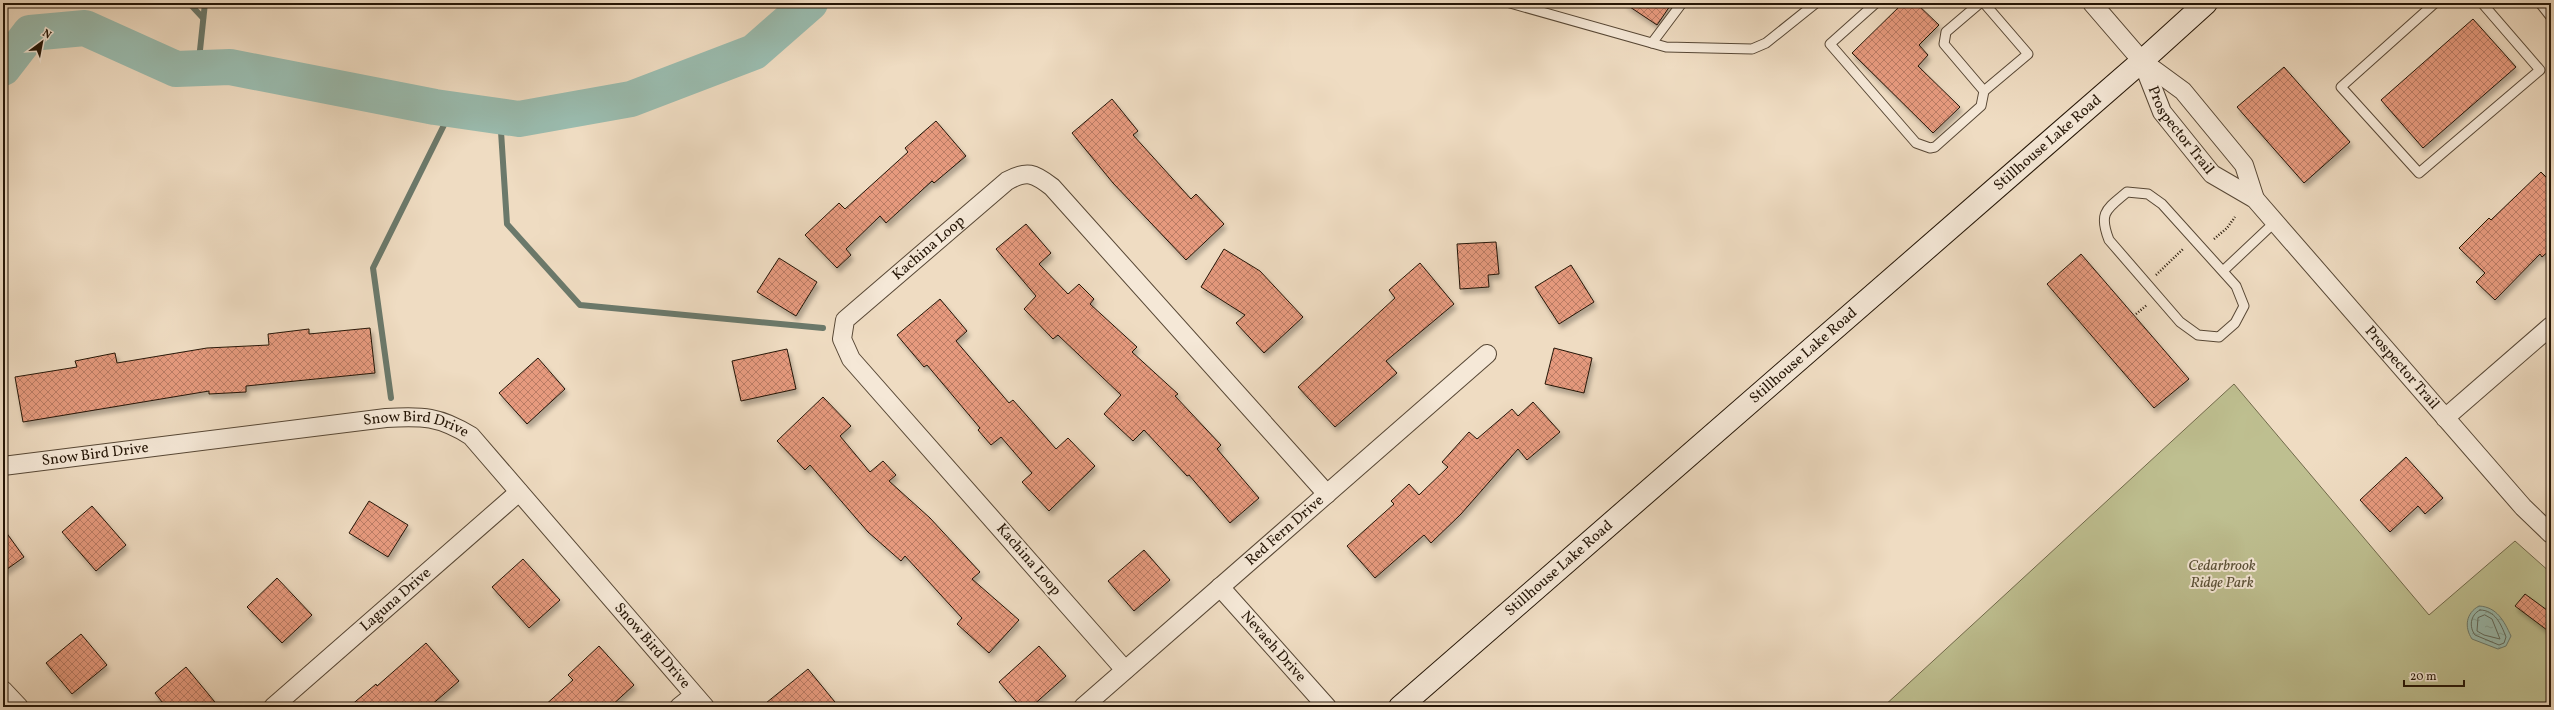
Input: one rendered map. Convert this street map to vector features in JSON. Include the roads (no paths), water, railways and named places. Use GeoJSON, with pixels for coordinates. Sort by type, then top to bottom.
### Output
{"type":"FeatureCollection","features":[{"type":"Feature","properties":{"kind":"main road","name":"Stillhouse Lake Road"},"geometry":{"type":"LineString","coordinates":[[1400,707],[2142,61],[2206,3]]}},
{"type":"Feature","properties":{"kind":"street","name":"Prospector Trail"},"geometry":{"type":"LineString","coordinates":[[2092,3],[2142,61],[2183,91],[2244,165],[2255,199]]}},
{"type":"Feature","properties":{"kind":"street","name":"Prospector Trail"},"geometry":{"type":"LineString","coordinates":[[2142,61],[2162,112],[2212,174],[2255,199],[2523,507],[2551,534]]}},
{"type":"Feature","properties":{"kind":"street","name":"Kachina Loop"},"geometry":{"type":"LineString","coordinates":[[1125,670],[851,359],[842,339],[845,320],[1007,180],[1022,173],[1038,176],[1052,187],[1327,494]]}},
{"type":"Feature","properties":{"kind":"street"},"geometry":{"type":"LineString","coordinates":[[2445,418],[2551,326]]}},
{"type":"Feature","properties":{"kind":"street","name":"Red Fern Drive"},"geometry":{"type":"LineString","coordinates":[[1083,707],[1487,354]]}},
{"type":"Feature","properties":{"kind":"street","name":"Snow Bird Drive"},"geometry":{"type":"LineString","coordinates":[[3,466],[386,418],[424,416],[452,424],[471,436],[699,701]]}},
{"type":"Feature","properties":{"kind":"street","name":"Laguna Drive"},"geometry":{"type":"LineString","coordinates":[[272,707],[519,492]]}},
{"type":"Feature","properties":{"kind":"street","name":"Nevaeh Drive"},"geometry":{"type":"LineString","coordinates":[[1220,587],[1327,707]]}},
{"type":"Feature","properties":{"kind":"street"},"geometry":{"type":"LineString","coordinates":[[3,690],[19,707]]}},
{"type":"Feature","properties":{"kind":"street"},"geometry":{"type":"LineString","coordinates":[[679,707],[699,701]]}},
{"type":"Feature","properties":{"kind":"lane"},"geometry":{"type":"LineString","coordinates":[[1510,3],[1535,6],[1652,44],[1666,47],[1752,49],[1766,43],[1816,3]]}},
{"type":"Feature","properties":{"kind":"lane"},"geometry":{"type":"LineString","coordinates":[[1652,44],[1682,3]]}},
{"type":"Feature","properties":{"kind":"lane"},"geometry":{"type":"LineString","coordinates":[[1876,3],[1830,44],[1916,143],[1922,147],[1935,147],[1981,106],[1984,91],[2028,54],[1984,3]]}},
{"type":"Feature","properties":{"kind":"lane"},"geometry":{"type":"LineString","coordinates":[[1980,3],[1946,32],[1943,38],[1944,44],[1984,91]]}},
{"type":"Feature","properties":{"kind":"lane"},"geometry":{"type":"LineString","coordinates":[[2435,3],[2341,87],[2419,173],[2540,70],[2482,3]]}},
{"type":"Feature","properties":{"kind":"lane"},"geometry":{"type":"LineString","coordinates":[[2540,3],[2551,17]]}},
{"type":"Feature","properties":{"kind":"lane"},"geometry":{"type":"LineString","coordinates":[[2127,192],[2148,194],[2162,204],[2223,271],[2236,286],[2244,306],[2235,323],[2219,336],[2198,335],[2180,322],[2109,240],[2103,224],[2107,209],[2127,192]]}},
{"type":"Feature","properties":{"kind":"lane"},"geometry":{"type":"LineString","coordinates":[[2223,271],[2275,222]]}},
{"type":"Feature","properties":{"kind":"water"},"geometry":{"type":"Polygon","coordinates":[[[2479,606],[2491,609],[2503,620],[2511,636],[2506,646],[2498,649],[2472,639],[2467,625],[2471,612],[2479,606]]]}},
{"type":"Feature","properties":{"kind":"waterway"},"geometry":{"type":"LineString","coordinates":[[189,3],[203,18]]}},
{"type":"Feature","properties":{"kind":"waterway"},"geometry":{"type":"LineString","coordinates":[[198,69],[205,3]]}},
{"type":"Feature","properties":{"kind":"waterway"},"geometry":{"type":"LineString","coordinates":[[3,68],[30,33],[85,28],[176,69],[230,67],[435,107],[519,119],[631,99],[754,52],[810,3]]}},
{"type":"Feature","properties":{"kind":"waterway"},"geometry":{"type":"LineString","coordinates":[[391,398],[373,268],[452,109]]}},
{"type":"Feature","properties":{"kind":"waterway"},"geometry":{"type":"LineString","coordinates":[[500,116],[507,224],[580,305],[823,328]]}},
{"type":"Feature","properties":{"kind":"park label","name":"Cedarbrook Ridge Park"},"geometry":{"type":"Point","coordinates":[2222,574]}}]}
